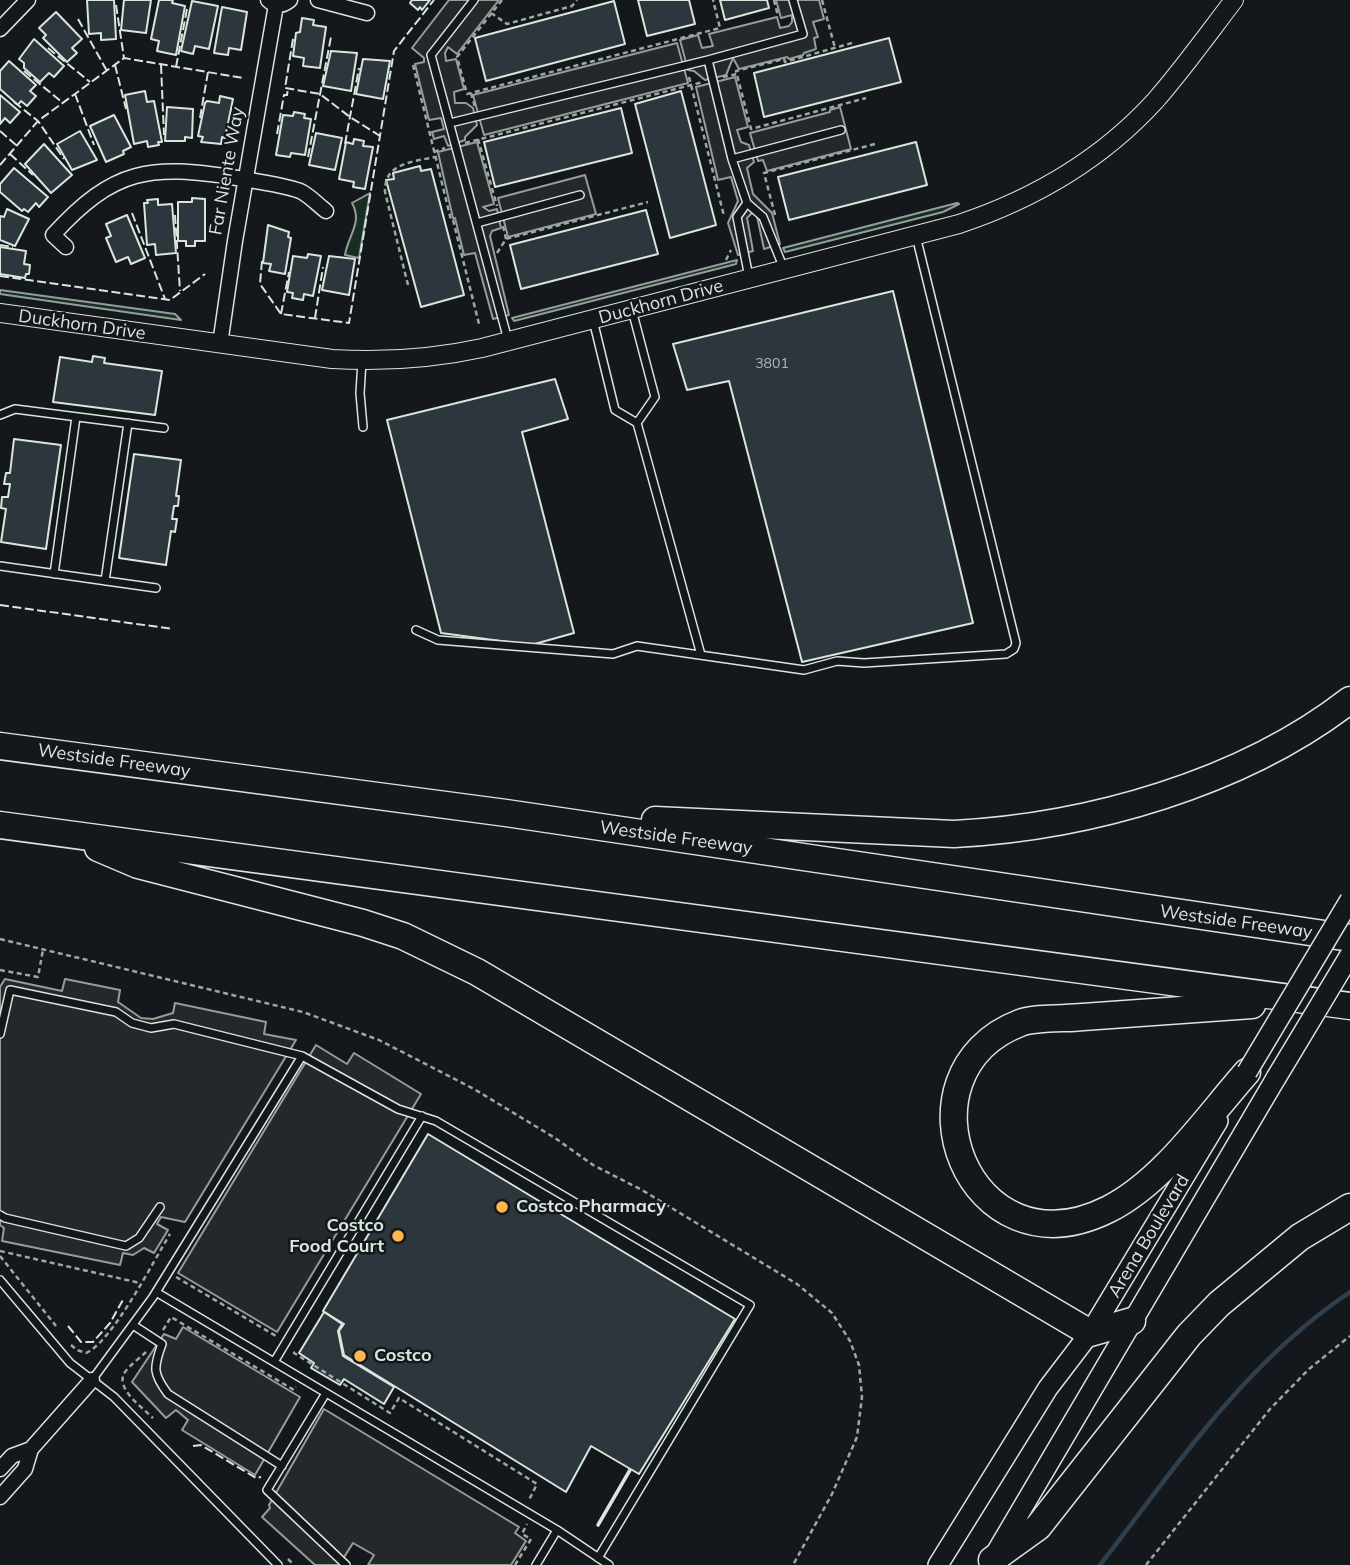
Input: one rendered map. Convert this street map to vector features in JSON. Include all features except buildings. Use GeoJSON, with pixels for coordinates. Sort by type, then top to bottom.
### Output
{"type":"FeatureCollection","features":[{"type":"Feature","properties":{"kind":"highway"},"geometry":{"type":"LineString","coordinates":[[506,813],[954,834],[1020,829],[1076,820],[1168,794],[1245,763],[1295,736],[1350,700]]}},
{"type":"Feature","properties":{"kind":"highway","name":"Westside Freeway"},"geometry":{"type":"LineString","coordinates":[[0,746],[506,813],[1348,942]]}},
{"type":"Feature","properties":{"kind":"highway"},"geometry":{"type":"LineString","coordinates":[[0,825],[1350,1006]]}},
{"type":"Feature","properties":{"kind":"highway"},"geometry":{"type":"LineString","coordinates":[[71,836],[138,865],[404,936],[477,972],[1090,1333],[1132,1321]]}},
{"type":"Feature","properties":{"kind":"highway"},"geometry":{"type":"LineString","coordinates":[[1247,1072],[1172,1159],[1138,1190],[1110,1209],[1070,1222],[1053,1224],[1029,1221],[1003,1209],[979,1190],[960,1157],[953,1120],[959,1085],[984,1043],[1022,1022],[1306,1000]]}},
{"type":"Feature","properties":{"kind":"highway"},"geometry":{"type":"LineString","coordinates":[[990,1562],[1038,1527],[1189,1335],[1219,1304],[1300,1237],[1350,1207]]}},
{"type":"Feature","properties":{"kind":"main road","name":"Arena Boulevard"},"geometry":{"type":"LineString","coordinates":[[939,1565],[1048,1388],[1090,1333],[1350,900]]}},
{"type":"Feature","properties":{"kind":"main road","name":"Arena Boulevard"},"geometry":{"type":"LineString","coordinates":[[990,1562],[1276,1078],[1348,942]]}},
{"type":"Feature","properties":{"kind":"street"},"geometry":{"type":"LineString","coordinates":[[0,29],[28,0]]}},
{"type":"Feature","properties":{"kind":"street"},"geometry":{"type":"LineString","coordinates":[[318,0],[367,13]]}},
{"type":"Feature","properties":{"kind":"street","name":"Duckhorn Drive"},"geometry":{"type":"LineString","coordinates":[[0,313],[362,361],[423,359],[509,341],[916,236],[959,224],[1018,202],[1073,172],[1134,123],[1156,100],[1234,0]]}},
{"type":"Feature","properties":{"kind":"street","name":"Far Niente Way"},"geometry":{"type":"LineString","coordinates":[[220,344],[245,180],[278,2]]}},
{"type":"Feature","properties":{"kind":"street"},"geometry":{"type":"LineString","coordinates":[[66,247],[53,235],[82,206],[119,182],[148,173],[178,170],[301,191],[326,211]]}},
{"type":"Feature","properties":{"kind":"street"},"geometry":{"type":"LineString","coordinates":[[0,1497],[25,1469],[31,1449],[92,1380]]}},
{"type":"Feature","properties":{"kind":"street"},"geometry":{"type":"LineString","coordinates":[[0,1469],[12,1456],[31,1449]]}},
{"type":"Feature","properties":{"kind":"lane"},"geometry":{"type":"LineString","coordinates":[[474,0],[431,55],[509,341]]}},
{"type":"Feature","properties":{"kind":"lane"},"geometry":{"type":"LineString","coordinates":[[450,123],[803,34],[793,0]]}},
{"type":"Feature","properties":{"kind":"lane"},"geometry":{"type":"LineString","coordinates":[[708,60],[732,159],[747,203],[763,217],[784,270]]}},
{"type":"Feature","properties":{"kind":"lane"},"geometry":{"type":"LineString","coordinates":[[732,159],[841,130]]}},
{"type":"Feature","properties":{"kind":"lane"},"geometry":{"type":"LineString","coordinates":[[477,223],[580,195]]}},
{"type":"Feature","properties":{"kind":"lane"},"geometry":{"type":"LineString","coordinates":[[747,203],[737,217],[749,279]]}},
{"type":"Feature","properties":{"kind":"lane"},"geometry":{"type":"LineString","coordinates":[[416,629],[438,640],[613,654],[637,646],[804,670],[837,661],[864,663],[980,656],[1006,654],[1014,649],[1016,643],[916,236]]}},
{"type":"Feature","properties":{"kind":"lane"},"geometry":{"type":"LineString","coordinates":[[632,309],[655,397],[637,423]]}},
{"type":"Feature","properties":{"kind":"lane"},"geometry":{"type":"LineString","coordinates":[[593,319],[615,410],[637,423],[701,655]]}},
{"type":"Feature","properties":{"kind":"lane"},"geometry":{"type":"LineString","coordinates":[[362,361],[360,393],[363,427]]}},
{"type":"Feature","properties":{"kind":"lane"},"geometry":{"type":"LineString","coordinates":[[0,415],[15,409],[163,428]]}},
{"type":"Feature","properties":{"kind":"lane"},"geometry":{"type":"LineString","coordinates":[[54,574],[76,417]]}},
{"type":"Feature","properties":{"kind":"lane"},"geometry":{"type":"LineString","coordinates":[[105,581],[128,423]]}},
{"type":"Feature","properties":{"kind":"lane"},"geometry":{"type":"LineString","coordinates":[[0,566],[156,588]]}},
{"type":"Feature","properties":{"kind":"lane"},"geometry":{"type":"LineString","coordinates":[[0,1034],[10,990],[116,1012],[132,1023],[151,1028],[174,1024],[302,1056],[398,1109],[436,1121],[750,1306],[598,1558]]}},
{"type":"Feature","properties":{"kind":"lane"},"geometry":{"type":"LineString","coordinates":[[92,1380],[169,1272],[302,1056]]}},
{"type":"Feature","properties":{"kind":"lane"},"geometry":{"type":"LineString","coordinates":[[274,1362],[422,1116]]}},
{"type":"Feature","properties":{"kind":"lane"},"geometry":{"type":"LineString","coordinates":[[0,1215],[5,1219],[126,1246],[139,1238],[160,1206]]}},
{"type":"Feature","properties":{"kind":"lane"},"geometry":{"type":"LineString","coordinates":[[0,1280],[61,1354],[114,1397],[278,1565]]}},
{"type":"Feature","properties":{"kind":"lane"},"geometry":{"type":"LineString","coordinates":[[156,1292],[557,1530],[609,1565]]}},
{"type":"Feature","properties":{"kind":"lane"},"geometry":{"type":"LineString","coordinates":[[133,1325],[162,1344],[156,1360],[156,1377],[168,1394],[282,1466]]}},
{"type":"Feature","properties":{"kind":"lane"},"geometry":{"type":"LineString","coordinates":[[326,1393],[267,1490],[346,1565]]}},
{"type":"Feature","properties":{"kind":"lane"},"geometry":{"type":"LineString","coordinates":[[536,1565],[557,1530]]}},
{"type":"Feature","properties":{"kind":"path"},"geometry":{"type":"LineString","coordinates":[[502,0],[457,57],[467,94],[720,28],[713,0]]}},
{"type":"Feature","properties":{"kind":"path"},"geometry":{"type":"LineString","coordinates":[[491,13],[507,24],[572,6],[577,0]]}},
{"type":"Feature","properties":{"kind":"path"},"geometry":{"type":"LineString","coordinates":[[774,0],[778,16]]}},
{"type":"Feature","properties":{"kind":"path"},"geometry":{"type":"LineString","coordinates":[[822,0],[835,48]]}},
{"type":"Feature","properties":{"kind":"path"},"geometry":{"type":"LineString","coordinates":[[852,43],[785,62],[784,59],[736,71],[751,129],[866,98]]}},
{"type":"Feature","properties":{"kind":"path"},"geometry":{"type":"LineString","coordinates":[[413,65],[480,324]]}},
{"type":"Feature","properties":{"kind":"path"},"geometry":{"type":"LineString","coordinates":[[687,71],[726,223]]}},
{"type":"Feature","properties":{"kind":"path"},"geometry":{"type":"LineString","coordinates":[[434,152],[737,74]]}},
{"type":"Feature","properties":{"kind":"path"},"geometry":{"type":"LineString","coordinates":[[478,139],[506,239]]}},
{"type":"Feature","properties":{"kind":"path"},"geometry":{"type":"LineString","coordinates":[[777,222],[764,173],[875,144]]}},
{"type":"Feature","properties":{"kind":"path"},"geometry":{"type":"LineString","coordinates":[[408,285],[384,192],[385,180],[396,166],[435,157]]}},
{"type":"Feature","properties":{"kind":"path"},"geometry":{"type":"LineString","coordinates":[[499,264],[496,251],[506,239],[648,202]]}},
{"type":"Feature","properties":{"kind":"path"},"geometry":{"type":"LineString","coordinates":[[726,260],[732,248]]}},
{"type":"Feature","properties":{"kind":"path"},"geometry":{"type":"LineString","coordinates":[[0,970],[38,978],[44,948]]}},
{"type":"Feature","properties":{"kind":"path"},"geometry":{"type":"LineString","coordinates":[[68,1342],[77,1350],[86,1353],[94,1349],[114,1325],[170,1234]]}},
{"type":"Feature","properties":{"kind":"path"},"geometry":{"type":"LineString","coordinates":[[0,1254],[140,1283]]}},
{"type":"Feature","properties":{"kind":"path"},"geometry":{"type":"LineString","coordinates":[[0,1254],[59,1331]]}},
{"type":"Feature","properties":{"kind":"path"},"geometry":{"type":"LineString","coordinates":[[152,1263],[296,1348],[294,1353],[390,1413],[399,1398],[537,1484],[530,1499],[526,1527],[522,1534],[531,1539],[515,1565]]}},
{"type":"Feature","properties":{"kind":"path"},"geometry":{"type":"LineString","coordinates":[[1146,1565],[1270,1409],[1308,1369],[1350,1336]]}},
{"type":"Feature","properties":{"kind":"green space"},"geometry":{"type":"Polygon","coordinates":[[[370,193],[359,258],[345,255],[356,217],[352,203],[370,193]]]}},
{"type":"Feature","properties":{"kind":"green space"},"geometry":{"type":"Polygon","coordinates":[[[959,204],[943,212],[785,252],[783,248],[959,204]]]}},
{"type":"Feature","properties":{"kind":"green space"},"geometry":{"type":"Polygon","coordinates":[[[737,260],[736,264],[514,321],[512,318],[737,260]]]}},
{"type":"Feature","properties":{"kind":"green space"},"geometry":{"type":"Polygon","coordinates":[[[0,290],[175,314],[181,320],[0,294],[0,290]]]}},
{"type":"Feature","properties":{"kind":"shaded area"},"geometry":{"type":"Polygon","coordinates":[[[449,0],[499,0],[457,54],[448,47],[445,53],[446,61],[456,59],[464,89],[454,92],[455,103],[466,103],[473,108],[477,125],[465,140],[448,146],[444,136],[434,139],[432,132],[444,129],[441,118],[429,120],[415,64],[424,62],[424,58],[412,48],[449,0]]]}},
{"type":"Feature","properties":{"kind":"shaded area"},"geometry":{"type":"Polygon","coordinates":[[[776,0],[819,0],[824,19],[813,22],[818,37],[814,38],[816,49],[789,59],[787,57],[739,69],[733,58],[726,75],[705,80],[694,71],[688,70],[680,40],[698,35],[702,48],[713,46],[709,34],[777,17],[780,28],[789,26],[792,15],[781,18],[776,0]]]}},
{"type":"Feature","properties":{"kind":"shaded area"},"geometry":{"type":"Polygon","coordinates":[[[677,43],[688,83],[484,135],[473,95],[677,43]]]}},
{"type":"Feature","properties":{"kind":"shaded area"},"geometry":{"type":"Polygon","coordinates":[[[735,77],[748,127],[737,130],[741,142],[749,145],[754,162],[747,168],[753,194],[772,213],[780,244],[764,249],[757,216],[752,213],[747,218],[753,251],[738,255],[728,223],[738,201],[731,177],[718,180],[696,87],[735,77]]]}},
{"type":"Feature","properties":{"kind":"shaded area"},"geometry":{"type":"Polygon","coordinates":[[[840,107],[851,149],[767,171],[763,160],[758,161],[750,133],[840,107]]]}},
{"type":"Feature","properties":{"kind":"shaded area"},"geometry":{"type":"Polygon","coordinates":[[[477,142],[494,204],[483,207],[489,211],[497,209],[501,228],[492,231],[490,236],[509,315],[493,319],[475,253],[464,255],[438,152],[477,142]]]}},
{"type":"Feature","properties":{"kind":"shaded area"},"geometry":{"type":"Polygon","coordinates":[[[585,175],[596,214],[508,237],[498,198],[585,175]]]}},
{"type":"Feature","properties":{"kind":"shaded area"},"geometry":{"type":"Polygon","coordinates":[[[5,979],[62,991],[65,979],[120,990],[118,1002],[141,1018],[153,1019],[173,1013],[175,1003],[266,1022],[264,1034],[296,1040],[185,1222],[161,1217],[157,1224],[168,1230],[154,1253],[144,1248],[133,1255],[123,1253],[120,1265],[2,1241],[4,1228],[0,1225],[0,987],[5,979]]]}},
{"type":"Feature","properties":{"kind":"shaded area"},"geometry":{"type":"Polygon","coordinates":[[[316,1045],[347,1064],[354,1053],[421,1094],[277,1332],[178,1273],[316,1045]]]}},
{"type":"Feature","properties":{"kind":"shaded area"},"geometry":{"type":"Polygon","coordinates":[[[183,1327],[300,1397],[255,1475],[182,1430],[188,1420],[176,1410],[166,1418],[132,1382],[164,1334],[176,1339],[183,1327]]]}},
{"type":"Feature","properties":{"kind":"shaded area"},"geometry":{"type":"Polygon","coordinates":[[[324,1409],[519,1527],[515,1533],[526,1541],[511,1565],[368,1565],[374,1555],[353,1543],[339,1565],[315,1565],[262,1517],[270,1508],[269,1505],[324,1409]]]}},
{"type":"Feature","properties":{"kind":"waterway"},"geometry":{"type":"LineString","coordinates":[[1100,1565],[1185,1454],[1245,1383],[1277,1350],[1350,1292]]}},
{"type":"Feature","properties":{"kind":"fence"},"geometry":{"type":"LineString","coordinates":[[262,261],[260,284],[281,314],[349,323],[394,51],[434,0]]}},
{"type":"Feature","properties":{"kind":"fence"},"geometry":{"type":"LineString","coordinates":[[116,5],[124,58]]}},
{"type":"Feature","properties":{"kind":"fence"},"geometry":{"type":"LineString","coordinates":[[176,67],[187,9]]}},
{"type":"Feature","properties":{"kind":"fence"},"geometry":{"type":"LineString","coordinates":[[78,19],[107,71]]}},
{"type":"Feature","properties":{"kind":"fence"},"geometry":{"type":"LineString","coordinates":[[308,157],[331,37]]}},
{"type":"Feature","properties":{"kind":"fence"},"geometry":{"type":"LineString","coordinates":[[293,39],[285,88],[320,94],[380,136]]}},
{"type":"Feature","properties":{"kind":"fence"},"geometry":{"type":"LineString","coordinates":[[48,48],[90,82]]}},
{"type":"Feature","properties":{"kind":"fence"},"geometry":{"type":"LineString","coordinates":[[0,165],[38,121],[124,58],[243,78]]}},
{"type":"Feature","properties":{"kind":"fence"},"geometry":{"type":"LineString","coordinates":[[115,65],[126,109]]}},
{"type":"Feature","properties":{"kind":"fence"},"geometry":{"type":"LineString","coordinates":[[161,65],[164,135]]}},
{"type":"Feature","properties":{"kind":"fence"},"geometry":{"type":"LineString","coordinates":[[345,144],[359,68]]}},
{"type":"Feature","properties":{"kind":"fence"},"geometry":{"type":"LineString","coordinates":[[24,71],[63,103]]}},
{"type":"Feature","properties":{"kind":"fence"},"geometry":{"type":"LineString","coordinates":[[200,118],[208,72]]}},
{"type":"Feature","properties":{"kind":"fence"},"geometry":{"type":"LineString","coordinates":[[277,134],[284,95],[287,95],[288,88]]}},
{"type":"Feature","properties":{"kind":"fence"},"geometry":{"type":"LineString","coordinates":[[75,94],[94,145]]}},
{"type":"Feature","properties":{"kind":"fence"},"geometry":{"type":"LineString","coordinates":[[14,102],[38,121],[64,159]]}},
{"type":"Feature","properties":{"kind":"fence"},"geometry":{"type":"LineString","coordinates":[[0,131],[16,145]]}},
{"type":"Feature","properties":{"kind":"fence"},"geometry":{"type":"LineString","coordinates":[[10,154],[33,175]]}},
{"type":"Feature","properties":{"kind":"fence"},"geometry":{"type":"LineString","coordinates":[[132,213],[165,299]]}},
{"type":"Feature","properties":{"kind":"fence"},"geometry":{"type":"LineString","coordinates":[[175,215],[180,291]]}},
{"type":"Feature","properties":{"kind":"fence"},"geometry":{"type":"LineString","coordinates":[[0,245],[13,247]]}},
{"type":"Feature","properties":{"kind":"fence"},"geometry":{"type":"LineString","coordinates":[[315,318],[323,267]]}},
{"type":"Feature","properties":{"kind":"fence"},"geometry":{"type":"LineString","coordinates":[[281,314],[289,272]]}},
{"type":"Feature","properties":{"kind":"fence"},"geometry":{"type":"LineString","coordinates":[[0,276],[170,300],[205,274]]}},
{"type":"Feature","properties":{"kind":"fence"},"geometry":{"type":"LineString","coordinates":[[0,605],[173,629]]}},
{"type":"Feature","properties":{"kind":"fence"},"geometry":{"type":"LineString","coordinates":[[68,1326],[81,1342],[93,1342],[110,1323],[124,1298]]}},
{"type":"Feature","properties":{"kind":"fence"},"geometry":{"type":"LineString","coordinates":[[193,1446],[201,1445],[256,1478],[261,1477]]}},
{"type":"Feature","properties":{"kind":"wall"},"geometry":{"type":"LineString","coordinates":[[598,1525],[630,1470]]}},
{"type":"Feature","properties":{"kind":"place","name":"Costco Pharmacy"},"geometry":{"type":"Point","coordinates":[502,1207]}},
{"type":"Feature","properties":{"kind":"place","name":"Costco Food Court"},"geometry":{"type":"Point","coordinates":[398,1236]}},
{"type":"Feature","properties":{"kind":"place","name":"Costco"},"geometry":{"type":"Point","coordinates":[360,1356]}}]}
